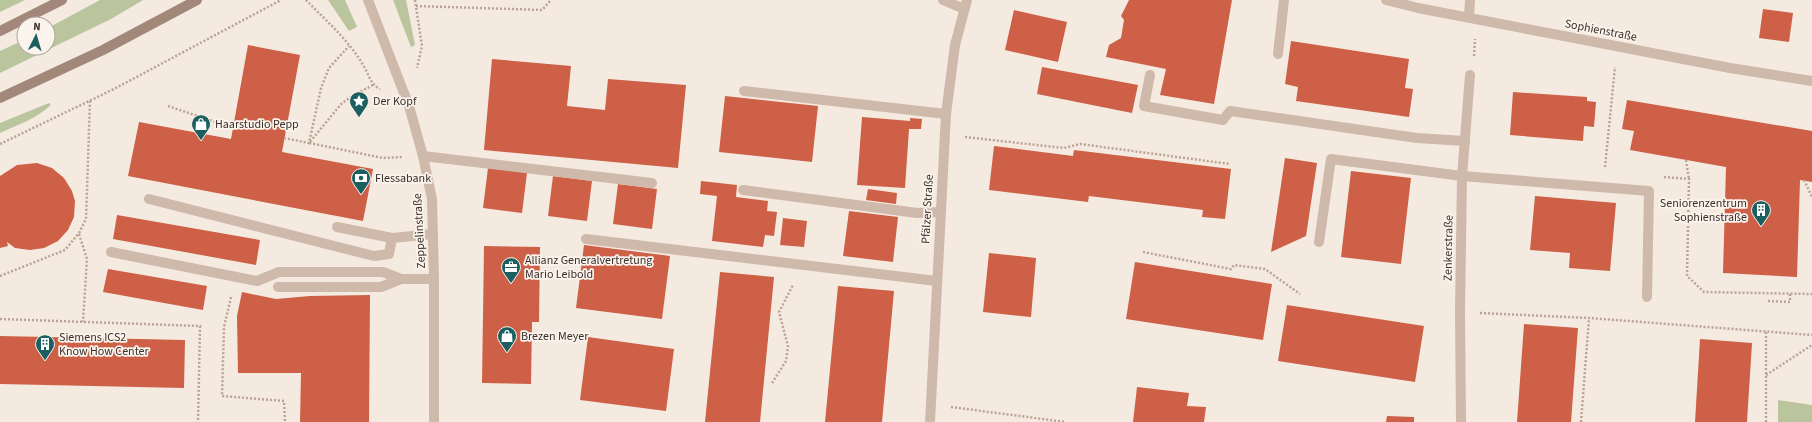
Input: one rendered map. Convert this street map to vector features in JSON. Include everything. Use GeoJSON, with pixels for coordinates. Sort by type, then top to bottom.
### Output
{"type":"FeatureCollection","features":[{"type":"Feature","properties":{"kind":"main road"},"geometry":{"type":"LineString","coordinates":[[0,31],[62,0]]}},
{"type":"Feature","properties":{"kind":"main road"},"geometry":{"type":"LineString","coordinates":[[0,98],[103,50],[197,0]]}},
{"type":"Feature","properties":{"kind":"street","name":"Zeppelinstraße"},"geometry":{"type":"LineString","coordinates":[[368,0],[409,106],[423,156],[432,199],[434,279],[434,422]]}},
{"type":"Feature","properties":{"kind":"street"},"geometry":{"type":"LineString","coordinates":[[943,0],[965,4]]}},
{"type":"Feature","properties":{"kind":"street"},"geometry":{"type":"LineString","coordinates":[[1278,54],[1284,0]]}},
{"type":"Feature","properties":{"kind":"street","name":"Sophienstraße"},"geometry":{"type":"LineString","coordinates":[[1386,0],[1730,68],[1812,81]]}},
{"type":"Feature","properties":{"kind":"street"},"geometry":{"type":"LineString","coordinates":[[1469,17],[1470,0]]}},
{"type":"Feature","properties":{"kind":"street","name":"Pfälzer Straße"},"geometry":{"type":"LineString","coordinates":[[930,422],[944,135],[955,45],[965,4]]}},
{"type":"Feature","properties":{"kind":"street"},"geometry":{"type":"LineString","coordinates":[[1150,75],[1144,106],[1222,120],[1230,111],[1417,138],[1465,141]]}},
{"type":"Feature","properties":{"kind":"street","name":"Zenkerstraße"},"geometry":{"type":"LineString","coordinates":[[1461,422],[1460,312],[1462,176],[1470,75]]}},
{"type":"Feature","properties":{"kind":"street"},"geometry":{"type":"LineString","coordinates":[[744,91],[946,114]]}},
{"type":"Feature","properties":{"kind":"street"},"geometry":{"type":"LineString","coordinates":[[423,156],[652,182]]}},
{"type":"Feature","properties":{"kind":"street"},"geometry":{"type":"LineString","coordinates":[[1319,242],[1331,159],[1462,176],[1649,191],[1647,297]]}},
{"type":"Feature","properties":{"kind":"street"},"geometry":{"type":"LineString","coordinates":[[743,190],[917,213],[940,212]]}},
{"type":"Feature","properties":{"kind":"street"},"geometry":{"type":"LineString","coordinates":[[149,199],[374,256],[389,254],[392,238]]}},
{"type":"Feature","properties":{"kind":"street"},"geometry":{"type":"LineString","coordinates":[[336,227],[392,238],[433,234]]}},
{"type":"Feature","properties":{"kind":"street"},"geometry":{"type":"LineString","coordinates":[[586,239],[937,281]]}},
{"type":"Feature","properties":{"kind":"street"},"geometry":{"type":"LineString","coordinates":[[111,252],[256,281],[279,272],[383,272],[401,279],[434,279]]}},
{"type":"Feature","properties":{"kind":"street"},"geometry":{"type":"LineString","coordinates":[[278,287],[311,291],[381,287],[401,279]]}},
{"type":"Feature","properties":{"kind":"path"},"geometry":{"type":"LineString","coordinates":[[0,144],[90,101],[281,0]]}},
{"type":"Feature","properties":{"kind":"path"},"geometry":{"type":"LineString","coordinates":[[306,0],[349,46],[363,64],[373,85],[409,106],[422,46],[415,0]]}},
{"type":"Feature","properties":{"kind":"path"},"geometry":{"type":"LineString","coordinates":[[416,6],[542,10],[551,0]]}},
{"type":"Feature","properties":{"kind":"path"},"geometry":{"type":"LineString","coordinates":[[1469,17],[1476,42],[1470,75]]}},
{"type":"Feature","properties":{"kind":"path"},"geometry":{"type":"LineString","coordinates":[[309,143],[321,88],[329,68],[349,46]]}},
{"type":"Feature","properties":{"kind":"path"},"geometry":{"type":"LineString","coordinates":[[1608,171],[1604,166],[1617,46]]}},
{"type":"Feature","properties":{"kind":"path"},"geometry":{"type":"LineString","coordinates":[[309,143],[342,103],[373,85]]}},
{"type":"Feature","properties":{"kind":"path"},"geometry":{"type":"LineString","coordinates":[[0,276],[65,250],[79,233],[86,219],[90,101]]}},
{"type":"Feature","properties":{"kind":"path"},"geometry":{"type":"LineString","coordinates":[[168,106],[233,128]]}},
{"type":"Feature","properties":{"kind":"path"},"geometry":{"type":"LineString","coordinates":[[944,135],[1064,148],[1080,144],[1230,164]]}},
{"type":"Feature","properties":{"kind":"path"},"geometry":{"type":"LineString","coordinates":[[284,138],[383,158]]}},
{"type":"Feature","properties":{"kind":"path"},"geometry":{"type":"LineString","coordinates":[[1686,160],[1689,179],[1687,276],[1704,292],[1812,294]]}},
{"type":"Feature","properties":{"kind":"path"},"geometry":{"type":"LineString","coordinates":[[1659,176],[1689,179]]}},
{"type":"Feature","properties":{"kind":"path"},"geometry":{"type":"LineString","coordinates":[[1804,180],[1812,197]]}},
{"type":"Feature","properties":{"kind":"path"},"geometry":{"type":"LineString","coordinates":[[79,233],[88,259],[83,322]]}},
{"type":"Feature","properties":{"kind":"path"},"geometry":{"type":"LineString","coordinates":[[1143,252],[1231,269],[1234,265],[1264,269],[1300,294]]}},
{"type":"Feature","properties":{"kind":"path"},"geometry":{"type":"LineString","coordinates":[[772,383],[786,361],[788,346],[779,312],[803,265]]}},
{"type":"Feature","properties":{"kind":"path"},"geometry":{"type":"LineString","coordinates":[[235,276],[224,327],[222,396],[284,401],[285,422]]}},
{"type":"Feature","properties":{"kind":"path"},"geometry":{"type":"LineString","coordinates":[[1768,301],[1790,302],[1790,294]]}},
{"type":"Feature","properties":{"kind":"path"},"geometry":{"type":"LineString","coordinates":[[1460,312],[1589,318],[1812,335]]}},
{"type":"Feature","properties":{"kind":"path"},"geometry":{"type":"LineString","coordinates":[[1581,422],[1589,318]]}},
{"type":"Feature","properties":{"kind":"path"},"geometry":{"type":"LineString","coordinates":[[0,319],[200,326],[198,422]]}},
{"type":"Feature","properties":{"kind":"path"},"geometry":{"type":"LineString","coordinates":[[1766,332],[1766,422]]}},
{"type":"Feature","properties":{"kind":"path"},"geometry":{"type":"LineString","coordinates":[[1766,376],[1812,345]]}},
{"type":"Feature","properties":{"kind":"path"},"geometry":{"type":"LineString","coordinates":[[931,404],[1066,422]]}},
{"type":"Feature","properties":{"kind":"green space"},"geometry":{"type":"Polygon","coordinates":[[[0,0],[25,0],[0,12],[0,0]]]}},
{"type":"Feature","properties":{"kind":"green space"},"geometry":{"type":"Polygon","coordinates":[[[100,0],[143,0],[111,19],[56,46],[56,24],[100,0]]]}},
{"type":"Feature","properties":{"kind":"green space"},"geometry":{"type":"Polygon","coordinates":[[[328,0],[345,0],[357,27],[349,31],[328,0]]]}},
{"type":"Feature","properties":{"kind":"green space"},"geometry":{"type":"Polygon","coordinates":[[[393,0],[406,0],[415,45],[411,47],[393,0]]]}},
{"type":"Feature","properties":{"kind":"green space"},"geometry":{"type":"Polygon","coordinates":[[[16,44],[16,56],[35,56],[0,73],[0,51],[16,44]]]}},
{"type":"Feature","properties":{"kind":"green space"},"geometry":{"type":"Polygon","coordinates":[[[49,103],[51,105],[40,114],[0,133],[0,123],[49,103]]]}},
{"type":"Feature","properties":{"kind":"green space"},"geometry":{"type":"Polygon","coordinates":[[[1778,400],[1812,405],[1812,422],[1778,422],[1778,400]]]}},
{"type":"Feature","properties":{"kind":"building"},"geometry":{"type":"Polygon","coordinates":[[[1129,0],[1232,0],[1214,104],[1160,95],[1166,69],[1106,57],[1109,45],[1121,38],[1124,20],[1121,16],[1129,0]]]}},
{"type":"Feature","properties":{"kind":"building"},"geometry":{"type":"Polygon","coordinates":[[[1763,9],[1793,13],[1789,42],[1759,38],[1763,9]]]}},
{"type":"Feature","properties":{"kind":"building"},"geometry":{"type":"Polygon","coordinates":[[[1014,10],[1067,22],[1058,62],[1005,50],[1014,10]]]}},
{"type":"Feature","properties":{"kind":"building"},"geometry":{"type":"Polygon","coordinates":[[[1291,41],[1409,59],[1405,88],[1413,89],[1409,117],[1296,101],[1298,87],[1285,84],[1291,41]]]}},
{"type":"Feature","properties":{"kind":"building"},"geometry":{"type":"Polygon","coordinates":[[[248,45],[300,55],[282,152],[373,169],[363,221],[128,176],[139,122],[231,139],[248,45]]]}},
{"type":"Feature","properties":{"kind":"building"},"geometry":{"type":"Polygon","coordinates":[[[492,59],[571,66],[567,106],[605,110],[608,79],[686,85],[678,168],[484,150],[492,59]]]}},
{"type":"Feature","properties":{"kind":"building"},"geometry":{"type":"Polygon","coordinates":[[[1042,67],[1138,85],[1132,113],[1037,94],[1042,67]]]}},
{"type":"Feature","properties":{"kind":"building"},"geometry":{"type":"Polygon","coordinates":[[[1513,92],[1587,97],[1587,101],[1596,102],[1594,127],[1584,126],[1583,141],[1510,135],[1513,92]]]}},
{"type":"Feature","properties":{"kind":"building"},"geometry":{"type":"Polygon","coordinates":[[[725,96],[818,106],[812,162],[719,152],[725,96]]]}},
{"type":"Feature","properties":{"kind":"building","name":"Seniorenzentrum Sophienstraße"},"geometry":{"type":"Polygon","coordinates":[[[1627,100],[1812,131],[1812,182],[1800,180],[1797,277],[1723,273],[1726,167],[1630,150],[1634,131],[1622,129],[1627,100]]]}},
{"type":"Feature","properties":{"kind":"building"},"geometry":{"type":"Polygon","coordinates":[[[862,117],[910,121],[910,118],[922,119],[921,129],[909,129],[905,188],[857,185],[862,117]]]}},
{"type":"Feature","properties":{"kind":"building"},"geometry":{"type":"Polygon","coordinates":[[[994,146],[1073,156],[1074,150],[1231,169],[1225,219],[1202,217],[1203,210],[1089,196],[1088,202],[989,190],[994,146]]]}},
{"type":"Feature","properties":{"kind":"building"},"geometry":{"type":"Polygon","coordinates":[[[1285,158],[1317,163],[1306,236],[1271,252],[1285,158]]]}},
{"type":"Feature","properties":{"kind":"building"},"geometry":{"type":"Polygon","coordinates":[[[37,163],[52,168],[64,178],[72,191],[75,201],[74,217],[68,230],[58,241],[44,248],[30,250],[15,248],[7,242],[8,246],[0,248],[0,176],[17,165],[37,163]]]}},
{"type":"Feature","properties":{"kind":"building"},"geometry":{"type":"Polygon","coordinates":[[[488,168],[527,173],[522,213],[483,208],[488,168]]]}},
{"type":"Feature","properties":{"kind":"building"},"geometry":{"type":"Polygon","coordinates":[[[1351,171],[1411,178],[1401,264],[1341,257],[1351,171]]]}},
{"type":"Feature","properties":{"kind":"building"},"geometry":{"type":"Polygon","coordinates":[[[553,176],[592,181],[587,221],[548,216],[553,176]]]}},
{"type":"Feature","properties":{"kind":"building"},"geometry":{"type":"Polygon","coordinates":[[[701,181],[737,185],[736,197],[768,201],[767,211],[777,212],[774,236],[765,235],[763,247],[712,241],[717,196],[700,194],[701,181]]]}},
{"type":"Feature","properties":{"kind":"building"},"geometry":{"type":"Polygon","coordinates":[[[618,184],[657,189],[652,229],[613,224],[618,184]]]}},
{"type":"Feature","properties":{"kind":"building"},"geometry":{"type":"Polygon","coordinates":[[[868,189],[897,193],[896,204],[866,200],[868,189]]]}},
{"type":"Feature","properties":{"kind":"building"},"geometry":{"type":"Polygon","coordinates":[[[1535,196],[1616,203],[1610,271],[1569,268],[1570,253],[1530,250],[1535,196]]]}},
{"type":"Feature","properties":{"kind":"building"},"geometry":{"type":"Polygon","coordinates":[[[849,211],[898,217],[893,262],[843,256],[849,211]]]}},
{"type":"Feature","properties":{"kind":"building"},"geometry":{"type":"Polygon","coordinates":[[[117,215],[260,240],[256,265],[113,239],[117,215]]]}},
{"type":"Feature","properties":{"kind":"building"},"geometry":{"type":"Polygon","coordinates":[[[783,218],[807,221],[804,247],[780,245],[783,218]]]}},
{"type":"Feature","properties":{"kind":"building"},"geometry":{"type":"Polygon","coordinates":[[[584,245],[670,256],[662,319],[576,308],[584,245]]]}},
{"type":"Feature","properties":{"kind":"building"},"geometry":{"type":"Polygon","coordinates":[[[484,246],[540,247],[539,322],[532,322],[531,384],[482,383],[484,246]]]}},
{"type":"Feature","properties":{"kind":"building"},"geometry":{"type":"Polygon","coordinates":[[[989,253],[1036,258],[1031,317],[983,312],[989,253]]]}},
{"type":"Feature","properties":{"kind":"building"},"geometry":{"type":"Polygon","coordinates":[[[1135,262],[1272,284],[1263,340],[1126,319],[1135,262]]]}},
{"type":"Feature","properties":{"kind":"building"},"geometry":{"type":"Polygon","coordinates":[[[108,269],[207,286],[203,310],[103,292],[108,269]]]}},
{"type":"Feature","properties":{"kind":"building"},"geometry":{"type":"Polygon","coordinates":[[[720,272],[774,277],[760,422],[705,422],[720,272]]]}},
{"type":"Feature","properties":{"kind":"building"},"geometry":{"type":"Polygon","coordinates":[[[838,286],[894,291],[882,422],[825,422],[838,286]]]}},
{"type":"Feature","properties":{"kind":"building"},"geometry":{"type":"Polygon","coordinates":[[[242,292],[276,299],[310,296],[370,295],[369,422],[300,422],[301,373],[238,373],[237,316],[242,292]]]}},
{"type":"Feature","properties":{"kind":"building"},"geometry":{"type":"Polygon","coordinates":[[[1287,305],[1424,326],[1415,382],[1278,361],[1287,305]]]}},
{"type":"Feature","properties":{"kind":"building"},"geometry":{"type":"Polygon","coordinates":[[[1524,324],[1578,328],[1571,422],[1517,422],[1524,324]]]}},
{"type":"Feature","properties":{"kind":"building"},"geometry":{"type":"Polygon","coordinates":[[[0,336],[185,340],[184,388],[0,384],[0,336]]]}},
{"type":"Feature","properties":{"kind":"building"},"geometry":{"type":"Polygon","coordinates":[[[588,337],[674,349],[666,411],[580,400],[588,337]]]}},
{"type":"Feature","properties":{"kind":"building"},"geometry":{"type":"Polygon","coordinates":[[[1700,339],[1752,343],[1747,422],[1695,422],[1700,339]]]}},
{"type":"Feature","properties":{"kind":"building"},"geometry":{"type":"Polygon","coordinates":[[[1137,387],[1189,393],[1187,406],[1206,407],[1204,422],[1133,422],[1137,387]]]}},
{"type":"Feature","properties":{"kind":"building"},"geometry":{"type":"Polygon","coordinates":[[[1387,416],[1414,417],[1414,422],[1386,422],[1387,416]]]}},
{"type":"Feature","properties":{"kind":"place","name":"Der Kopf"},"geometry":{"type":"Point","coordinates":[359,118]}},
{"type":"Feature","properties":{"kind":"place","name":"Haarstudio Pepp"},"geometry":{"type":"Point","coordinates":[201,141]}},
{"type":"Feature","properties":{"kind":"place","name":"Flessabank"},"geometry":{"type":"Point","coordinates":[361,195]}},
{"type":"Feature","properties":{"kind":"place","name":"Seniorenzentrum Sophienstraße"},"geometry":{"type":"Point","coordinates":[1761,227]}},
{"type":"Feature","properties":{"kind":"place","name":"Allianz Generalvertretung Mario Leibold"},"geometry":{"type":"Point","coordinates":[511,284]}},
{"type":"Feature","properties":{"kind":"place","name":"Brezen Meyer"},"geometry":{"type":"Point","coordinates":[507,353]}},
{"type":"Feature","properties":{"kind":"place","name":"Siemens ICS2 Know How Center"},"geometry":{"type":"Point","coordinates":[45,361]}}]}
